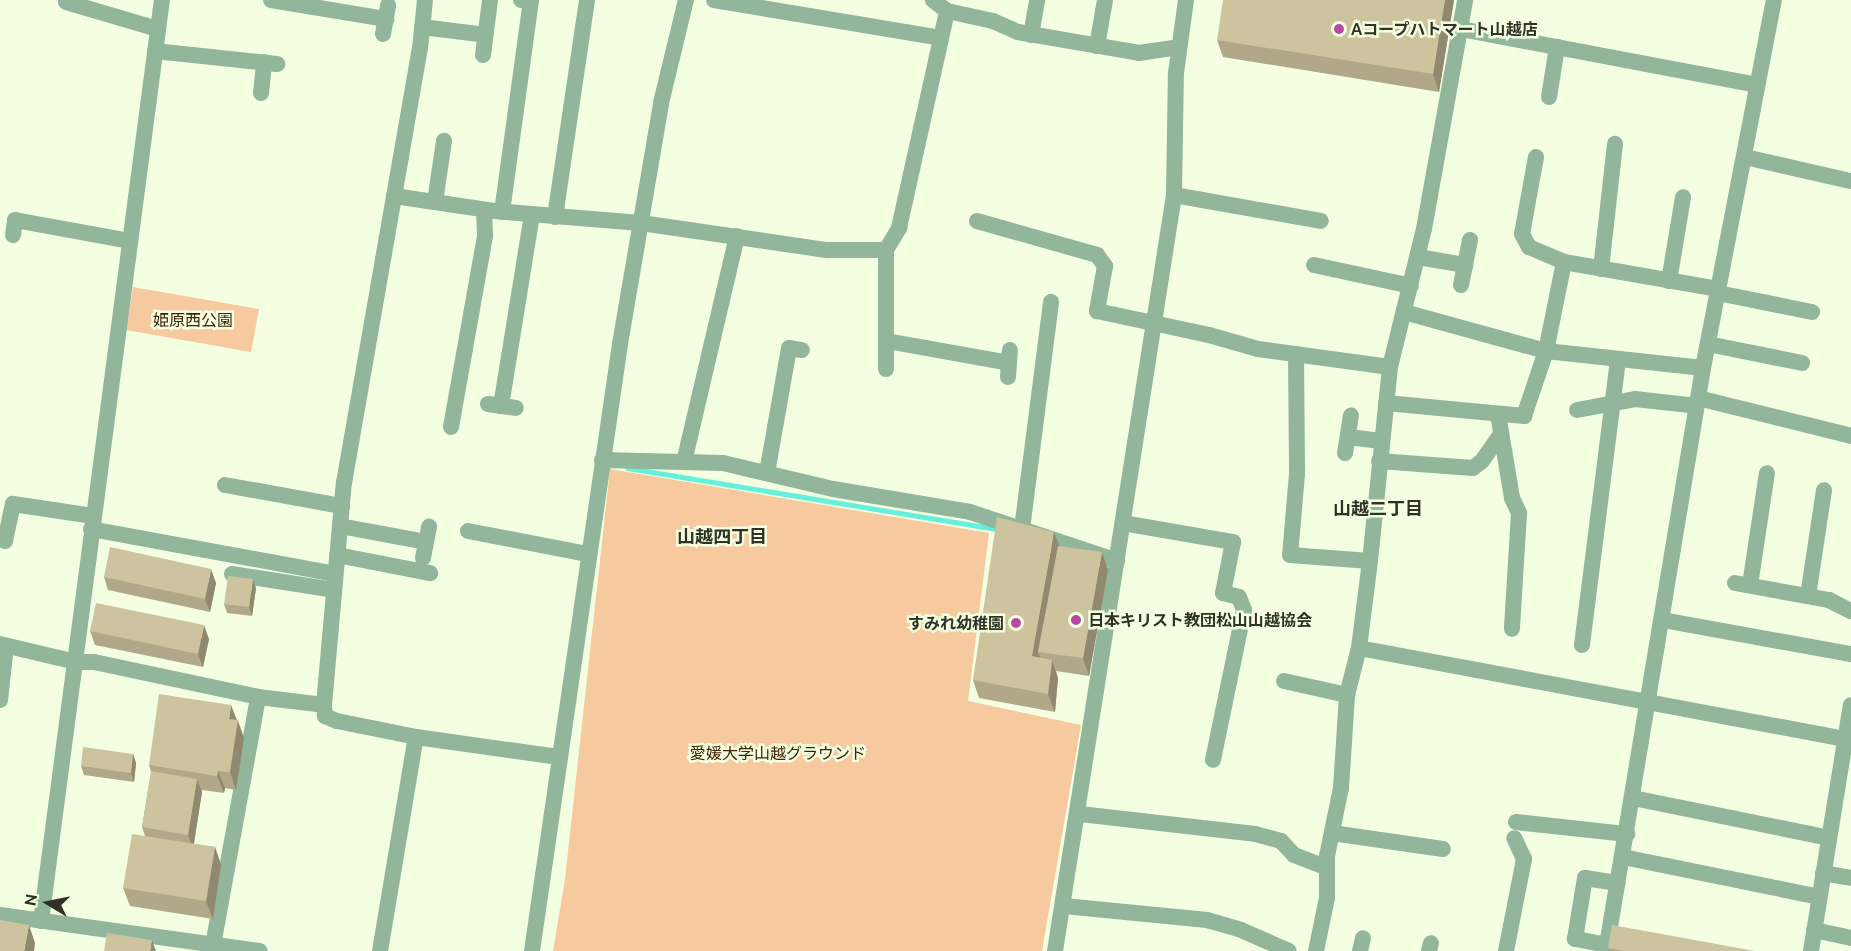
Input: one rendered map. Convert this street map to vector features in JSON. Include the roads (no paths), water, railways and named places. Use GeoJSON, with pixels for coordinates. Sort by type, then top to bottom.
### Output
{"type":"FeatureCollection","features":[{"type":"Feature","properties":{"kind":"street"},"geometry":{"type":"LineString","coordinates":[[41,921],[162,0]]}},
{"type":"Feature","properties":{"kind":"street"},"geometry":{"type":"LineString","coordinates":[[271,0],[385,19]]}},
{"type":"Feature","properties":{"kind":"street"},"geometry":{"type":"LineString","coordinates":[[425,0],[342,506],[324,705],[325,716],[337,721],[416,737],[559,757]]}},
{"type":"Feature","properties":{"kind":"street"},"geometry":{"type":"LineString","coordinates":[[483,55],[490,0]]}},
{"type":"Feature","properties":{"kind":"street"},"geometry":{"type":"LineString","coordinates":[[502,212],[531,1],[521,0]]}},
{"type":"Feature","properties":{"kind":"street"},"geometry":{"type":"LineString","coordinates":[[555,217],[587,0]]}},
{"type":"Feature","properties":{"kind":"street"},"geometry":{"type":"LineString","coordinates":[[531,951],[602,460],[661,103],[686,0]]}},
{"type":"Feature","properties":{"kind":"street"},"geometry":{"type":"LineString","coordinates":[[714,0],[941,38]]}},
{"type":"Feature","properties":{"kind":"street"},"geometry":{"type":"LineString","coordinates":[[933,0],[947,11],[1031,34],[1139,53],[1179,47]]}},
{"type":"Feature","properties":{"kind":"street"},"geometry":{"type":"LineString","coordinates":[[1031,34],[1037,0]]}},
{"type":"Feature","properties":{"kind":"street"},"geometry":{"type":"LineString","coordinates":[[1097,46],[1105,0]]}},
{"type":"Feature","properties":{"kind":"street"},"geometry":{"type":"LineString","coordinates":[[1056,951],[1080,814],[1174,195],[1179,47],[1186,0]]}},
{"type":"Feature","properties":{"kind":"street"},"geometry":{"type":"LineString","coordinates":[[1316,951],[1327,898],[1325,867],[1341,788],[1347,695],[1359,648],[1390,367],[1418,257],[1465,0]]}},
{"type":"Feature","properties":{"kind":"street"},"geometry":{"type":"LineString","coordinates":[[1618,883],[1585,878],[1575,939],[1607,948],[1650,702],[1703,368],[1774,0]]}},
{"type":"Feature","properties":{"kind":"street"},"geometry":{"type":"LineString","coordinates":[[66,2],[103,20],[158,29]]}},
{"type":"Feature","properties":{"kind":"street"},"geometry":{"type":"LineString","coordinates":[[886,369],[886,250],[899,228],[947,11]]}},
{"type":"Feature","properties":{"kind":"street"},"geometry":{"type":"LineString","coordinates":[[422,27],[486,35]]}},
{"type":"Feature","properties":{"kind":"street"},"geometry":{"type":"LineString","coordinates":[[1461,29],[1757,85]]}},
{"type":"Feature","properties":{"kind":"street"},"geometry":{"type":"LineString","coordinates":[[1549,97],[1557,47]]}},
{"type":"Feature","properties":{"kind":"street"},"geometry":{"type":"LineString","coordinates":[[155,51],[270,63],[261,93]]}},
{"type":"Feature","properties":{"kind":"street"},"geometry":{"type":"LineString","coordinates":[[435,202],[444,141]]}},
{"type":"Feature","properties":{"kind":"street"},"geometry":{"type":"LineString","coordinates":[[1601,269],[1615,144]]}},
{"type":"Feature","properties":{"kind":"street"},"geometry":{"type":"LineString","coordinates":[[1536,157],[1523,241],[1545,255],[1564,262],[1669,280],[1812,312]]}},
{"type":"Feature","properties":{"kind":"street"},"geometry":{"type":"LineString","coordinates":[[1745,157],[1851,181]]}},
{"type":"Feature","properties":{"kind":"street"},"geometry":{"type":"LineString","coordinates":[[1174,195],[1321,221]]}},
{"type":"Feature","properties":{"kind":"street"},"geometry":{"type":"LineString","coordinates":[[394,196],[502,212],[641,223],[827,250],[886,250]]}},
{"type":"Feature","properties":{"kind":"street"},"geometry":{"type":"LineString","coordinates":[[1669,280],[1683,197]]}},
{"type":"Feature","properties":{"kind":"street"},"geometry":{"type":"LineString","coordinates":[[451,427],[485,236],[484,210]]}},
{"type":"Feature","properties":{"kind":"street"},"geometry":{"type":"LineString","coordinates":[[502,406],[531,215]]}},
{"type":"Feature","properties":{"kind":"street"},"geometry":{"type":"LineString","coordinates":[[13,235],[15,220],[129,241]]}},
{"type":"Feature","properties":{"kind":"street"},"geometry":{"type":"LineString","coordinates":[[977,221],[1097,255],[1105,266],[1097,311],[1154,322],[1258,349],[1390,367]]}},
{"type":"Feature","properties":{"kind":"street"},"geometry":{"type":"LineString","coordinates":[[684,462],[736,236]]}},
{"type":"Feature","properties":{"kind":"street"},"geometry":{"type":"LineString","coordinates":[[1461,285],[1470,240]]}},
{"type":"Feature","properties":{"kind":"street"},"geometry":{"type":"LineString","coordinates":[[1418,257],[1465,265]]}},
{"type":"Feature","properties":{"kind":"street"},"geometry":{"type":"LineString","coordinates":[[1386,403],[1524,416],[1546,351],[1564,262]]}},
{"type":"Feature","properties":{"kind":"street"},"geometry":{"type":"LineString","coordinates":[[1314,265],[1411,286]]}},
{"type":"Feature","properties":{"kind":"street"},"geometry":{"type":"LineString","coordinates":[[1022,529],[1051,302]]}},
{"type":"Feature","properties":{"kind":"street"},"geometry":{"type":"LineString","coordinates":[[1404,312],[1546,351],[1703,368]]}},
{"type":"Feature","properties":{"kind":"street"},"geometry":{"type":"LineString","coordinates":[[887,341],[1009,363]]}},
{"type":"Feature","properties":{"kind":"street"},"geometry":{"type":"LineString","coordinates":[[1708,344],[1802,363]]}},
{"type":"Feature","properties":{"kind":"street"},"geometry":{"type":"LineString","coordinates":[[767,473],[789,348],[802,350]]}},
{"type":"Feature","properties":{"kind":"street"},"geometry":{"type":"LineString","coordinates":[[1296,354],[1297,474],[1290,555],[1370,561]]}},
{"type":"Feature","properties":{"kind":"street"},"geometry":{"type":"LineString","coordinates":[[1582,645],[1609,405],[1618,359]]}},
{"type":"Feature","properties":{"kind":"street"},"geometry":{"type":"LineString","coordinates":[[1577,410],[1635,399],[1698,402],[1851,436]]}},
{"type":"Feature","properties":{"kind":"street"},"geometry":{"type":"LineString","coordinates":[[1498,414],[1512,498],[1519,513],[1512,629]]}},
{"type":"Feature","properties":{"kind":"street"},"geometry":{"type":"LineString","coordinates":[[1351,415],[1346,445],[1382,441]]}},
{"type":"Feature","properties":{"kind":"street"},"geometry":{"type":"LineString","coordinates":[[1379,461],[1473,468],[1482,461],[1501,434]]}},
{"type":"Feature","properties":{"kind":"street"},"geometry":{"type":"LineString","coordinates":[[602,460],[723,463],[970,512],[1117,561]]}},
{"type":"Feature","properties":{"kind":"street"},"geometry":{"type":"LineString","coordinates":[[1767,473],[1743,584],[1809,596],[1851,611]]}},
{"type":"Feature","properties":{"kind":"street"},"geometry":{"type":"LineString","coordinates":[[225,485],[342,506]]}},
{"type":"Feature","properties":{"kind":"street"},"geometry":{"type":"LineString","coordinates":[[1809,596],[1824,490]]}},
{"type":"Feature","properties":{"kind":"street"},"geometry":{"type":"LineString","coordinates":[[5,541],[13,504],[335,582]]}},
{"type":"Feature","properties":{"kind":"street"},"geometry":{"type":"LineString","coordinates":[[1123,523],[1233,542],[1223,593],[1239,597],[1244,602],[1244,610],[1213,760]]}},
{"type":"Feature","properties":{"kind":"street"},"geometry":{"type":"LineString","coordinates":[[337,555],[427,550],[340,526]]}},
{"type":"Feature","properties":{"kind":"street"},"geometry":{"type":"LineString","coordinates":[[468,531],[588,554]]}},
{"type":"Feature","properties":{"kind":"street"},"geometry":{"type":"LineString","coordinates":[[232,574],[335,582]]}},
{"type":"Feature","properties":{"kind":"street"},"geometry":{"type":"LineString","coordinates":[[1663,620],[1851,654]]}},
{"type":"Feature","properties":{"kind":"street"},"geometry":{"type":"LineString","coordinates":[[0,700],[3,645],[76,662],[94,662],[258,696],[324,705]]}},
{"type":"Feature","properties":{"kind":"street"},"geometry":{"type":"LineString","coordinates":[[1359,648],[1845,739]]}},
{"type":"Feature","properties":{"kind":"street"},"geometry":{"type":"LineString","coordinates":[[1284,681],[1347,695]]}},
{"type":"Feature","properties":{"kind":"street"},"geometry":{"type":"LineString","coordinates":[[212,947],[258,696]]}},
{"type":"Feature","properties":{"kind":"street"},"geometry":{"type":"LineString","coordinates":[[1810,951],[1834,804],[1845,778],[1845,739],[1850,715]]}},
{"type":"Feature","properties":{"kind":"street"},"geometry":{"type":"LineString","coordinates":[[380,951],[416,737]]}},
{"type":"Feature","properties":{"kind":"street"},"geometry":{"type":"LineString","coordinates":[[1633,798],[1829,838]]}},
{"type":"Feature","properties":{"kind":"street"},"geometry":{"type":"LineString","coordinates":[[1834,804],[1851,807]]}},
{"type":"Feature","properties":{"kind":"street"},"geometry":{"type":"LineString","coordinates":[[1080,814],[1255,834],[1281,841],[1294,855],[1325,867]]}},
{"type":"Feature","properties":{"kind":"street"},"geometry":{"type":"LineString","coordinates":[[1506,951],[1529,870],[1515,830],[1627,834]]}},
{"type":"Feature","properties":{"kind":"street"},"geometry":{"type":"LineString","coordinates":[[1332,833],[1443,849]]}},
{"type":"Feature","properties":{"kind":"street"},"geometry":{"type":"LineString","coordinates":[[1623,857],[1819,897]]}},
{"type":"Feature","properties":{"kind":"street"},"geometry":{"type":"LineString","coordinates":[[1823,873],[1851,878]]}},
{"type":"Feature","properties":{"kind":"street"},"geometry":{"type":"LineString","coordinates":[[1064,906],[1207,920],[1241,930],[1289,951]]}},
{"type":"Feature","properties":{"kind":"street"},"geometry":{"type":"LineString","coordinates":[[0,915],[212,947],[261,951]]}},
{"type":"Feature","properties":{"kind":"street"},"geometry":{"type":"LineString","coordinates":[[1814,930],[1851,938]]}},
{"type":"Feature","properties":{"kind":"waterway"},"geometry":{"type":"LineString","coordinates":[[628,468],[995,529]]}},
{"type":"Feature","properties":{"kind":"place","name":"Aコープハトマート山越店"},"geometry":{"type":"Point","coordinates":[1339,29]}},
{"type":"Feature","properties":{"kind":"place","name":"日本キリスト教団松山山越協会"},"geometry":{"type":"Point","coordinates":[1076,620]}},
{"type":"Feature","properties":{"kind":"place","name":"すみれ幼稚園"},"geometry":{"type":"Point","coordinates":[1016,623]}},
{"type":"Feature","properties":{"kind":"district","name":"山越二丁目"},"geometry":{"type":"Point","coordinates":[1378,508]}},
{"type":"Feature","properties":{"kind":"district","name":"山越四丁目"},"geometry":{"type":"Point","coordinates":[722,536]}},
{"type":"Feature","properties":{"kind":"park label","name":"姫原西公園"},"geometry":{"type":"Point","coordinates":[193,320]}},
{"type":"Feature","properties":{"kind":"park label","name":"愛媛大学山越グラウンド"},"geometry":{"type":"Point","coordinates":[778,753]}}]}
